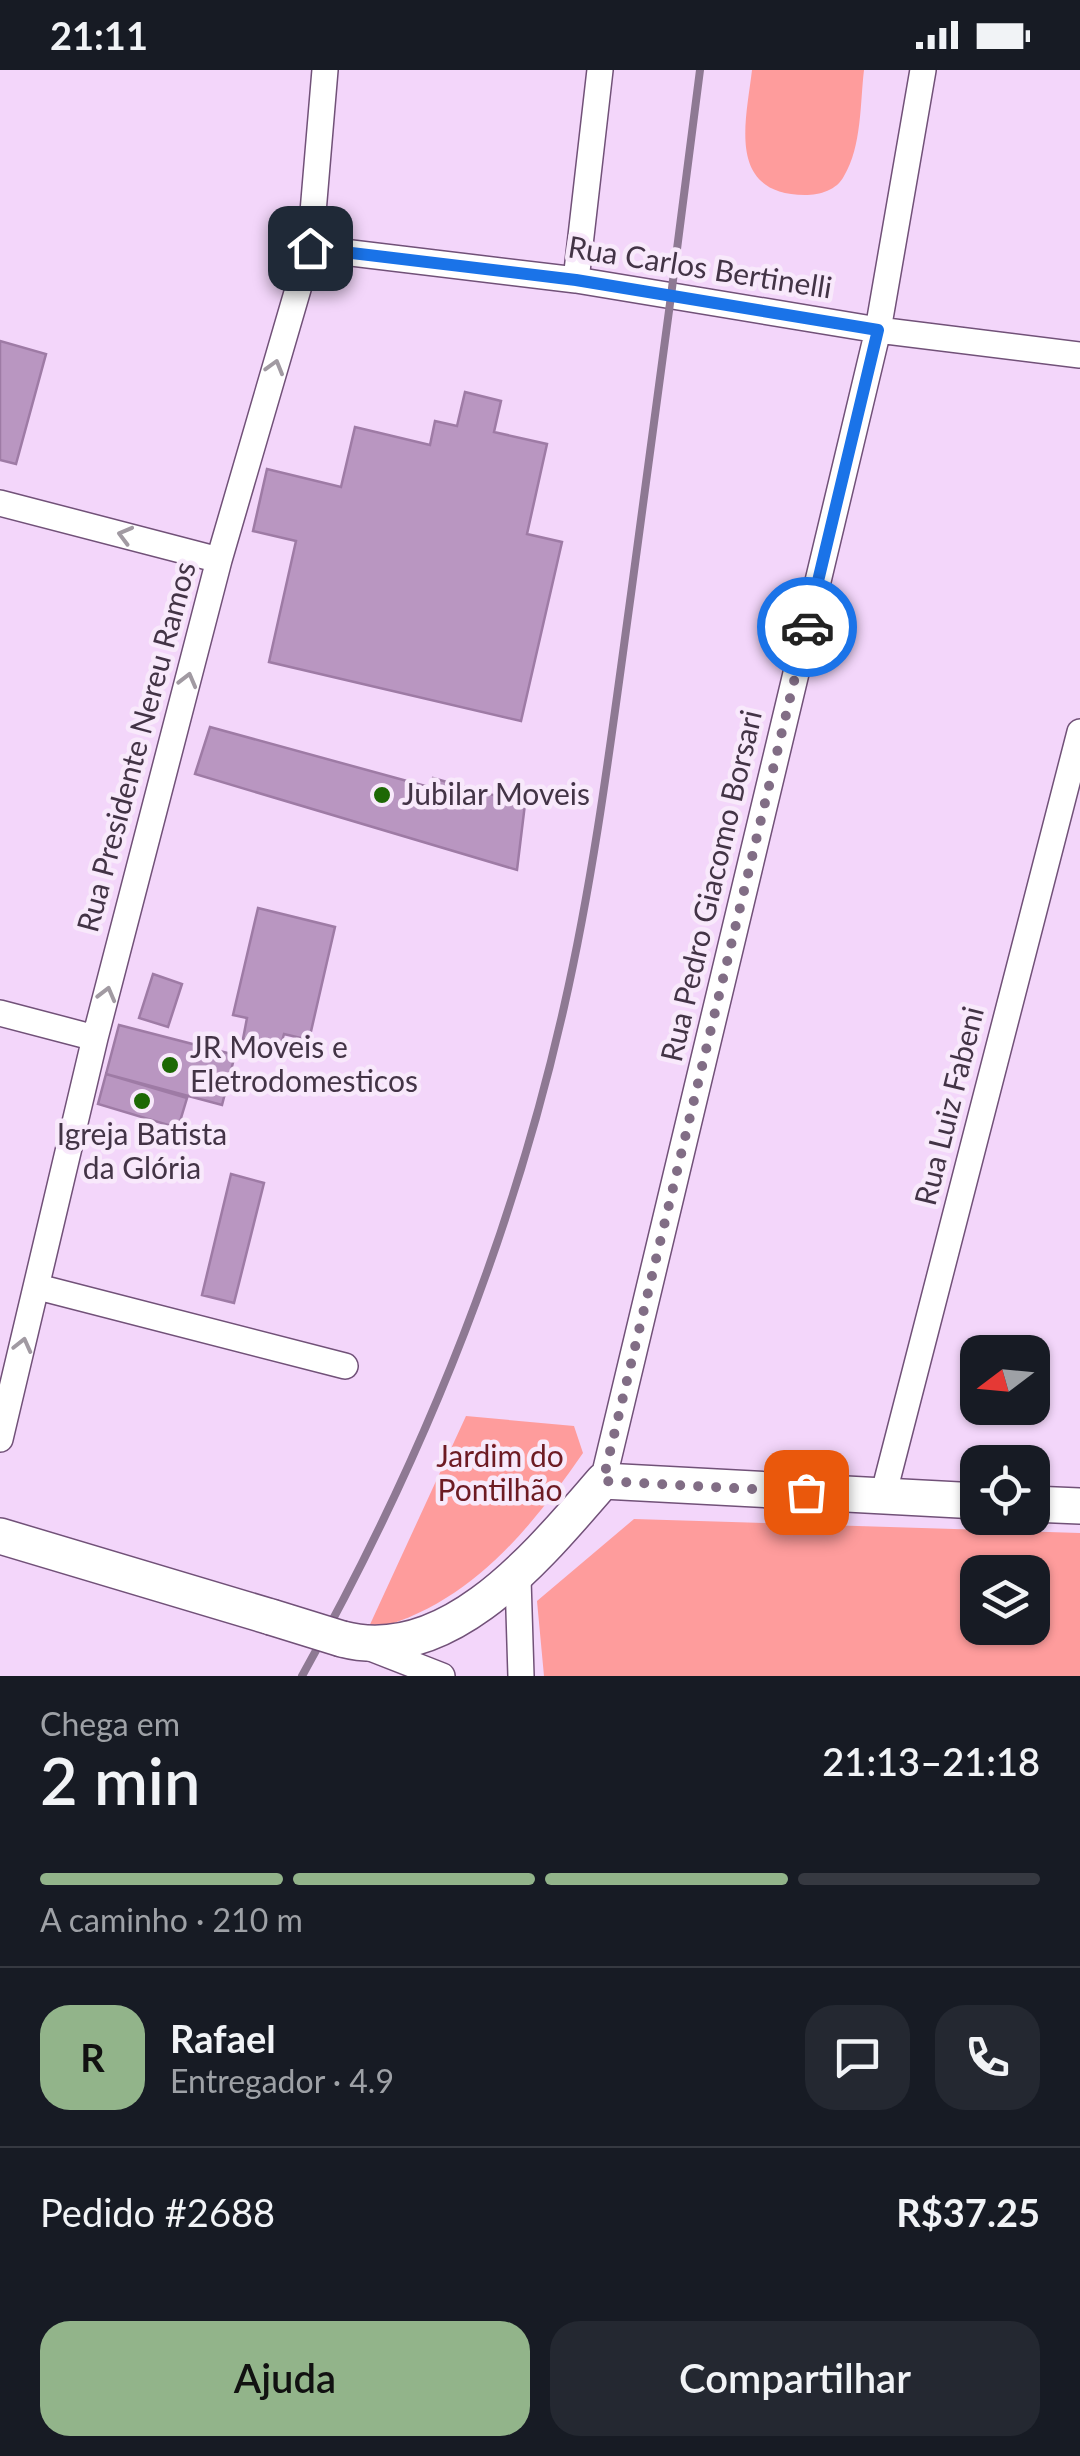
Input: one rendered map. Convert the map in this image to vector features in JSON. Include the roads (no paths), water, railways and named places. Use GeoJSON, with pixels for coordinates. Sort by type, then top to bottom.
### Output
{"type":"FeatureCollection","features":[{"type":"Feature","properties":{"kind":"main road"},"geometry":{"type":"LineString","coordinates":[[0,1536],[353,1642],[416,1636],[480,1605],[518,1578],[603,1481],[960,1500]]}},
{"type":"Feature","properties":{"kind":"main road"},"geometry":{"type":"LineString","coordinates":[[1050,1505],[1080,1506]]}},
{"type":"Feature","properties":{"kind":"street","name":"Rua Presidente Nereu Ramos"},"geometry":{"type":"LineString","coordinates":[[0,1439],[95,1038],[219,560],[310,248],[326,70]]}},
{"type":"Feature","properties":{"kind":"street"},"geometry":{"type":"LineString","coordinates":[[576,280],[600,70]]}},
{"type":"Feature","properties":{"kind":"street","name":"Rua Pedro Giacomo Borsari"},"geometry":{"type":"LineString","coordinates":[[603,1481],[878,330],[923,70]]}},
{"type":"Feature","properties":{"kind":"street","name":"Rua Carlos Bertinelli"},"geometry":{"type":"LineString","coordinates":[[310,248],[576,280],[878,330],[1080,355]]}},
{"type":"Feature","properties":{"kind":"street"},"geometry":{"type":"LineString","coordinates":[[0,503],[219,560]]}},
{"type":"Feature","properties":{"kind":"street","name":"Rua Luiz Fabeni"},"geometry":{"type":"LineString","coordinates":[[883,1496],[1080,732]]}},
{"type":"Feature","properties":{"kind":"street"},"geometry":{"type":"LineString","coordinates":[[0,1014],[95,1038]]}},
{"type":"Feature","properties":{"kind":"street"},"geometry":{"type":"LineString","coordinates":[[38,1287],[344,1366]]}},
{"type":"Feature","properties":{"kind":"street"},"geometry":{"type":"LineString","coordinates":[[518,1578],[520,1676]]}},
{"type":"Feature","properties":{"kind":"street"},"geometry":{"type":"LineString","coordinates":[[353,1642],[442,1676]]}},
{"type":"Feature","properties":{"kind":"railway"},"geometry":{"type":"LineString","coordinates":[[302,1676],[385,1516],[457,1351],[517,1181],[564,1007],[602,801],[700,70]]}},
{"type":"Feature","properties":{"kind":"place","name":"Jubilar Moveis"},"geometry":{"type":"Point","coordinates":[382,795]}},
{"type":"Feature","properties":{"kind":"place","name":"JR Moveis e Eletrodomesticos"},"geometry":{"type":"Point","coordinates":[170,1065]}},
{"type":"Feature","properties":{"kind":"place","name":"Igreja Batista da Glória"},"geometry":{"type":"Point","coordinates":[142,1101]}},
{"type":"Feature","properties":{"kind":"park label","name":"Jardim do Pontilhão"},"geometry":{"type":"Point","coordinates":[500,1474]}}]}
